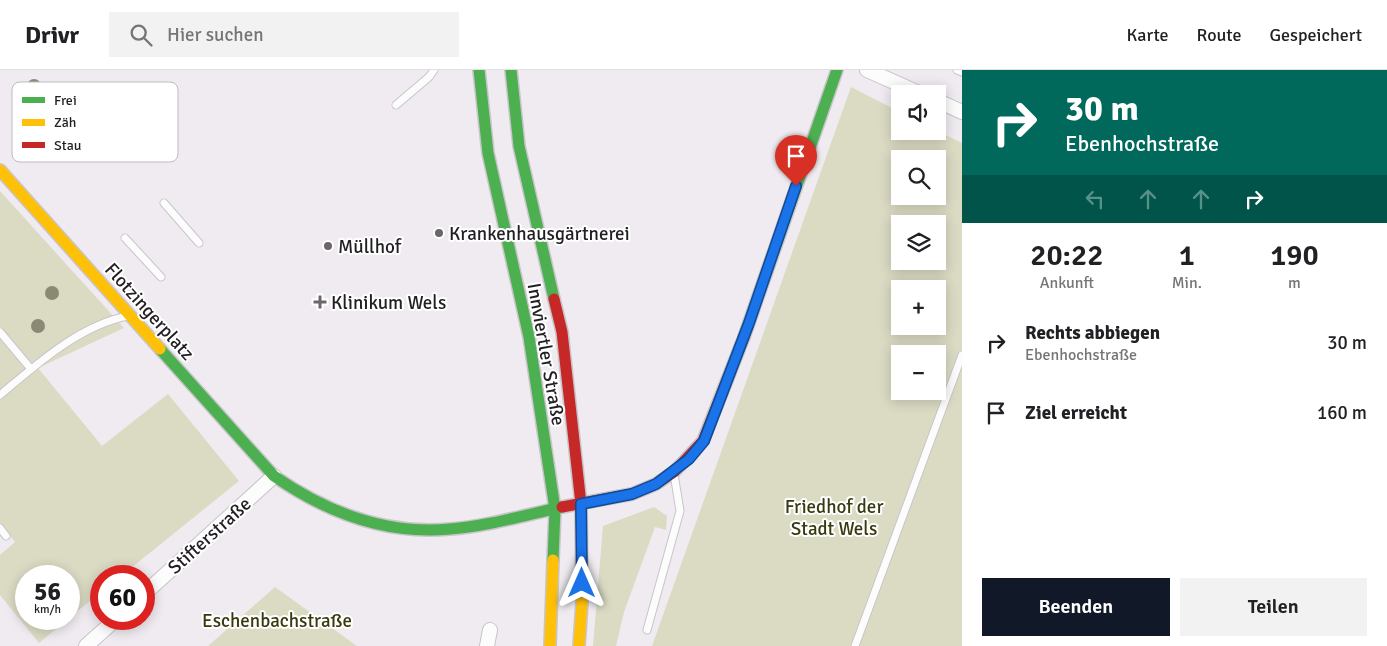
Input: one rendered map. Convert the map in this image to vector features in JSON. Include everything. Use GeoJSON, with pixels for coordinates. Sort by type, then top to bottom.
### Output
{"type":"FeatureCollection","features":[{"type":"Feature","properties":{"kind":"street","name":"Innviertler Straße"},"geometry":{"type":"LineString","coordinates":[[479,70],[488,153],[529,337],[555,509],[550,646]]}},
{"type":"Feature","properties":{"kind":"street","name":"Innviertler Straße"},"geometry":{"type":"LineString","coordinates":[[511,70],[519,146],[562,332],[581,504],[582,602],[578,646]]}},
{"type":"Feature","properties":{"kind":"street","name":"Flotzingerplatz"},"geometry":{"type":"LineString","coordinates":[[0,170],[274,476],[296,494],[377,525],[425,530],[474,526],[632,494],[656,484],[674,472],[704,441],[749,323],[837,70]]}},
{"type":"Feature","properties":{"kind":"street"},"geometry":{"type":"LineString","coordinates":[[867,70],[901,85]]}},
{"type":"Feature","properties":{"kind":"street"},"geometry":{"type":"LineString","coordinates":[[946,105],[962,112]]}},
{"type":"Feature","properties":{"kind":"street","name":"Stifterstraße"},"geometry":{"type":"LineString","coordinates":[[155,584],[274,476]]}},
{"type":"Feature","properties":{"kind":"street"},"geometry":{"type":"LineString","coordinates":[[86,646],[104,630]]}},
{"type":"Feature","properties":{"kind":"street"},"geometry":{"type":"LineString","coordinates":[[487,646],[490,630]]}},
{"type":"Feature","properties":{"kind":"lane"},"geometry":{"type":"LineString","coordinates":[[396,105],[429,77],[434,70]]}},
{"type":"Feature","properties":{"kind":"lane"},"geometry":{"type":"LineString","coordinates":[[957,70],[962,72]]}},
{"type":"Feature","properties":{"kind":"lane"},"geometry":{"type":"LineString","coordinates":[[164,203],[200,242]]}},
{"type":"Feature","properties":{"kind":"lane"},"geometry":{"type":"LineString","coordinates":[[124,238],[161,277]]}},
{"type":"Feature","properties":{"kind":"lane"},"geometry":{"type":"LineString","coordinates":[[0,394],[81,335],[117,318],[131,316]]}},
{"type":"Feature","properties":{"kind":"lane"},"geometry":{"type":"LineString","coordinates":[[0,332],[31,370]]}},
{"type":"Feature","properties":{"kind":"lane"},"geometry":{"type":"LineString","coordinates":[[855,646],[962,356]]}},
{"type":"Feature","properties":{"kind":"lane"},"geometry":{"type":"LineString","coordinates":[[647,630],[680,511],[674,472]]}},
{"type":"Feature","properties":{"kind":"lane"},"geometry":{"type":"LineString","coordinates":[[0,528],[6,536]]}},
{"type":"Feature","properties":{"kind":"green space","name":"Friedhof der Stadt Wels"},"geometry":{"type":"Polygon","coordinates":[[[851,87],[891,107],[891,140],[946,140],[946,135],[962,143],[962,646],[652,646],[851,87]]]}},
{"type":"Feature","properties":{"kind":"green space"},"geometry":{"type":"Polygon","coordinates":[[[0,191],[124,328],[38,368],[102,446],[168,394],[239,481],[135,565],[90,565],[90,601],[80,609],[80,565],[15,565],[15,613],[0,595],[0,555],[15,542],[0,523],[0,191]]]}},
{"type":"Feature","properties":{"kind":"green space"},"geometry":{"type":"Polygon","coordinates":[[[654,507],[667,516],[666,530],[655,527],[624,612],[616,646],[593,646],[603,526],[654,507]]]}},
{"type":"Feature","properties":{"kind":"green space","name":"Eschenbachstraße"},"geometry":{"type":"Polygon","coordinates":[[[275,587],[357,646],[208,646],[275,587]]]}},
{"type":"Feature","properties":{"kind":"green space"},"geometry":{"type":"Polygon","coordinates":[[[28,630],[55,630],[39,643],[28,630]]]}},
{"type":"Feature","properties":{"kind":"traffic: fast"},"geometry":{"type":"LineString","coordinates":[[479,70],[488,153],[529,337],[555,509],[553,560]]}},
{"type":"Feature","properties":{"kind":"traffic: fast"},"geometry":{"type":"LineString","coordinates":[[511,70],[519,146],[554,299]]}},
{"type":"Feature","properties":{"kind":"traffic: fast"},"geometry":{"type":"LineString","coordinates":[[744,337],[837,70]]}},
{"type":"Feature","properties":{"kind":"traffic: fast"},"geometry":{"type":"LineString","coordinates":[[160,349],[274,476],[314,500],[336,510],[380,524],[426,530],[478,525],[562,507]]}},
{"type":"Feature","properties":{"kind":"traffic: slow"},"geometry":{"type":"LineString","coordinates":[[0,170],[160,349]]}},
{"type":"Feature","properties":{"kind":"traffic: slow"},"geometry":{"type":"LineString","coordinates":[[579,646],[582,602],[581,504]]}},
{"type":"Feature","properties":{"kind":"traffic: slow"},"geometry":{"type":"LineString","coordinates":[[550,646],[553,560]]}},
{"type":"Feature","properties":{"kind":"traffic: jam"},"geometry":{"type":"LineString","coordinates":[[554,299],[562,332],[581,504]]}},
{"type":"Feature","properties":{"kind":"traffic: jam"},"geometry":{"type":"LineString","coordinates":[[562,507],[632,494],[656,484],[674,472],[703,441],[744,337]]}},
{"type":"Feature","properties":{"kind":"place","name":"Krankenhausgärtnerei"},"geometry":{"type":"Point","coordinates":[439,233]}},
{"type":"Feature","properties":{"kind":"place","name":"Müllhof"},"geometry":{"type":"Point","coordinates":[328,246]}},
{"type":"Feature","properties":{"kind":"place","name":"Klinikum Wels"},"geometry":{"type":"Point","coordinates":[320,302]}},
{"type":"Feature","properties":{"kind":"route"},"geometry":{"type":"LineString","coordinates":[[582,583],[581,504],[632,494],[656,484],[689,459],[704,441],[749,323],[796,186]]}}]}
